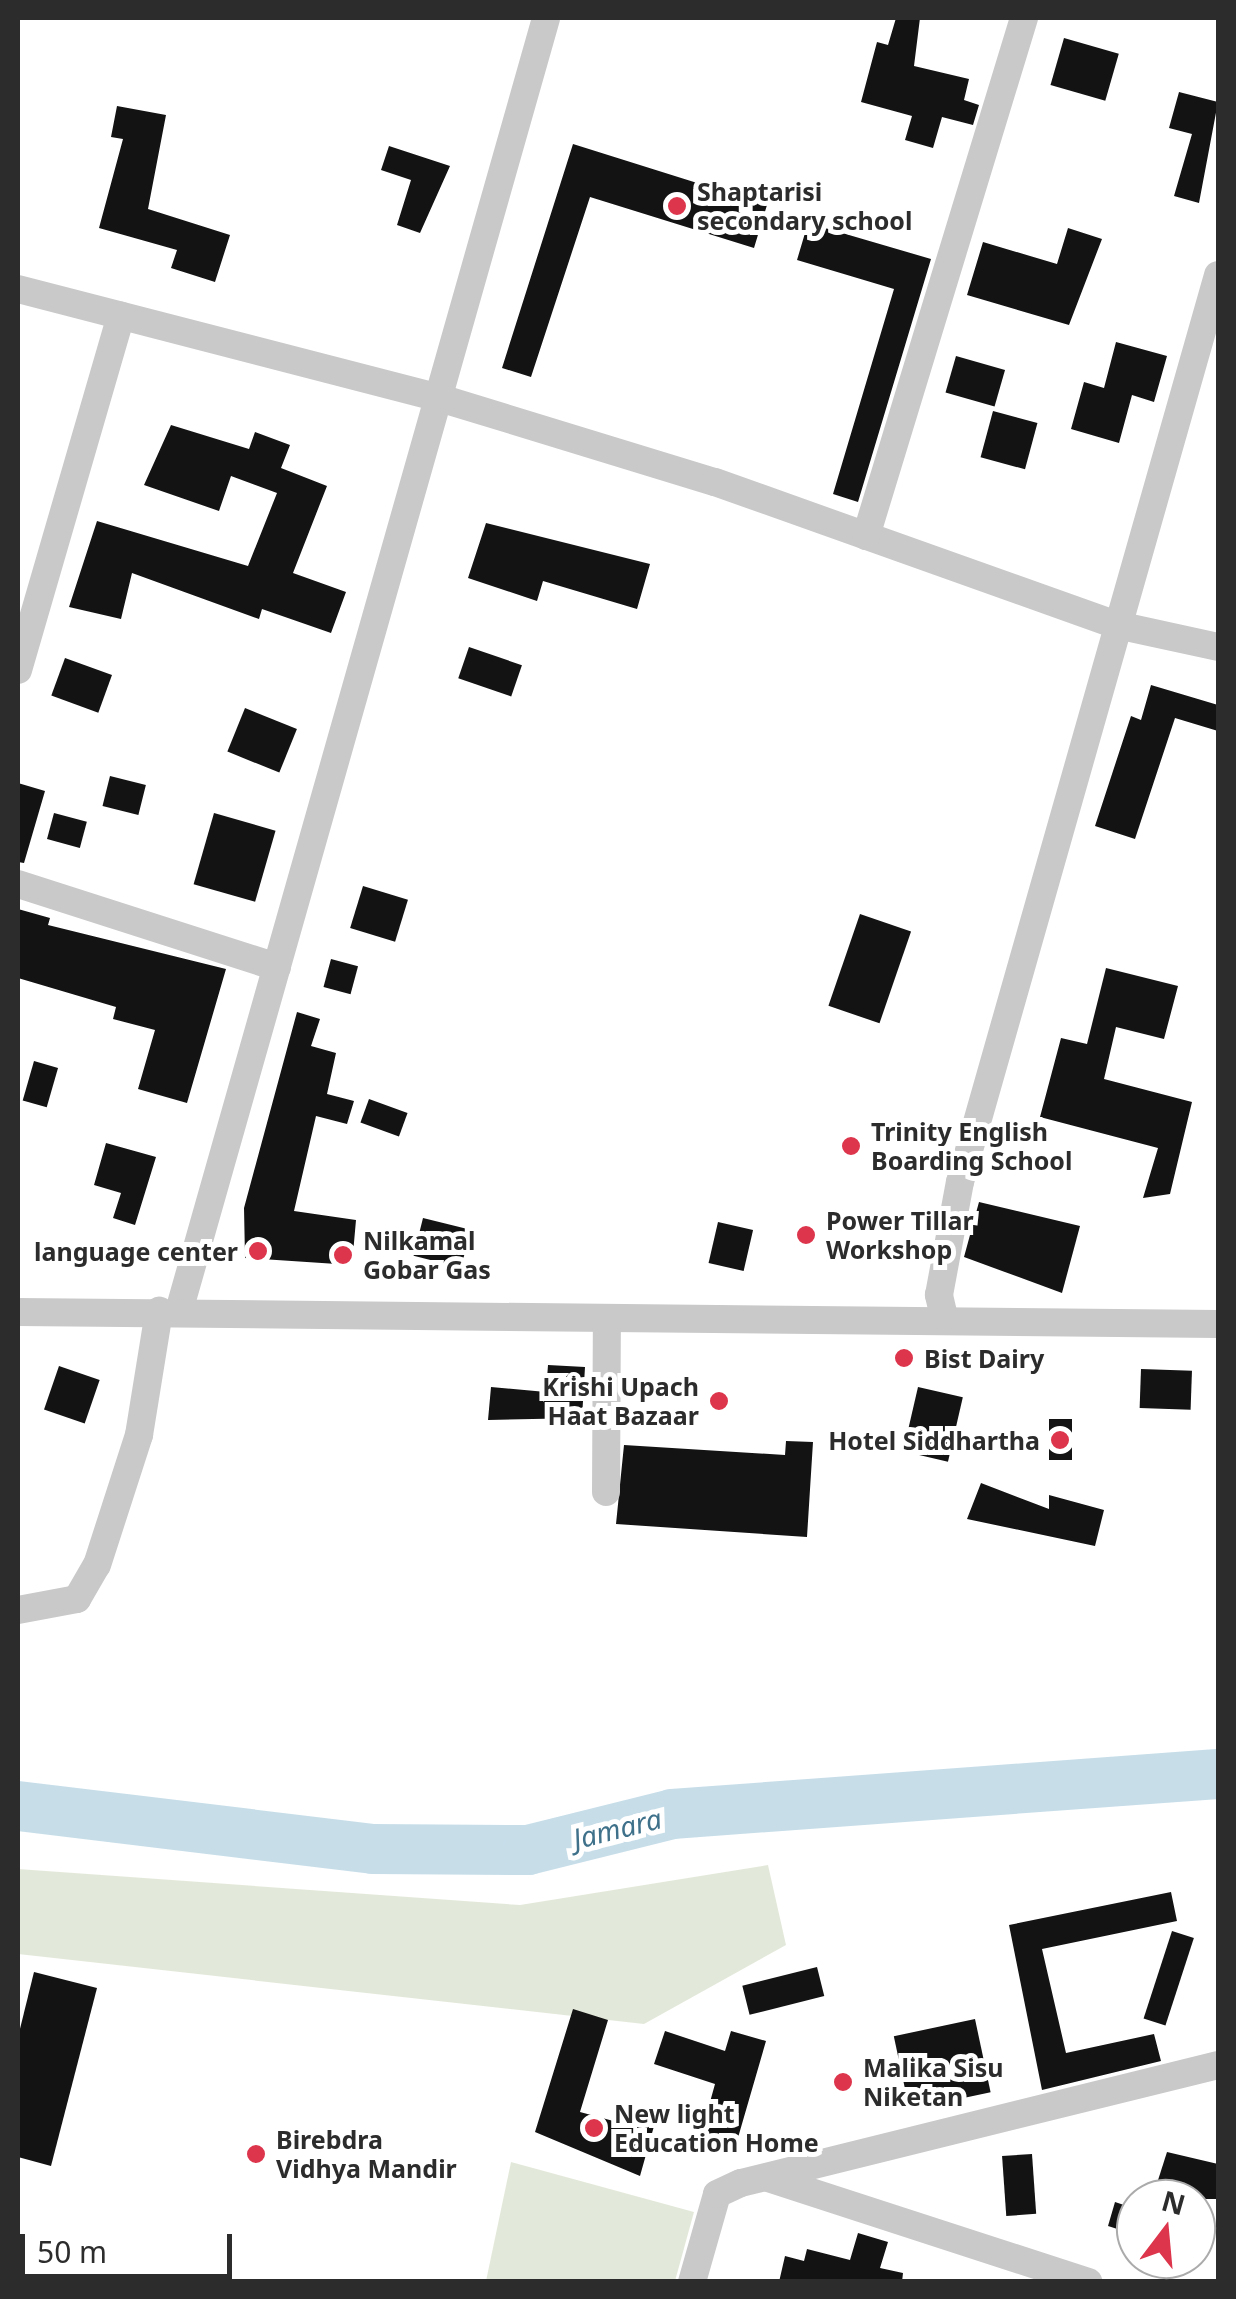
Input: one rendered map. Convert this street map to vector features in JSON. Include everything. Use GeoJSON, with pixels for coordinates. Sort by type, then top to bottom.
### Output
{"type":"FeatureCollection","features":[{"type":"Feature","properties":{"kind":"street"},"geometry":{"type":"LineString","coordinates":[[18,1610],[77,1598],[97,1566],[139,1435],[169,1311],[276,967],[343,712],[443,399],[546,18]]}},
{"type":"Feature","properties":{"kind":"street"},"geometry":{"type":"LineString","coordinates":[[866,536],[1024,18]]}},
{"type":"Feature","properties":{"kind":"street"},"geometry":{"type":"LineString","coordinates":[[944,1317],[940,1295],[960,1182],[1218,275]]}},
{"type":"Feature","properties":{"kind":"street"},"geometry":{"type":"LineString","coordinates":[[18,290],[443,399],[866,536],[1117,625],[1218,648]]}},
{"type":"Feature","properties":{"kind":"street"},"geometry":{"type":"LineString","coordinates":[[18,670],[121,316]]}},
{"type":"Feature","properties":{"kind":"street"},"geometry":{"type":"LineString","coordinates":[[18,884],[276,967]]}},
{"type":"Feature","properties":{"kind":"street"},"geometry":{"type":"LineString","coordinates":[[18,1312],[607,1319],[944,1317],[1218,1324]]}},
{"type":"Feature","properties":{"kind":"street"},"geometry":{"type":"LineString","coordinates":[[606,1492],[607,1319]]}},
{"type":"Feature","properties":{"kind":"street"},"geometry":{"type":"LineString","coordinates":[[692,2282],[717,2194],[1218,2065]]}},
{"type":"Feature","properties":{"kind":"street"},"geometry":{"type":"LineString","coordinates":[[768,2178],[1089,2282]]}},
{"type":"Feature","properties":{"kind":"green space"},"geometry":{"type":"Polygon","coordinates":[[[768,1865],[786,1945],[644,2024],[18,1954],[18,1869],[520,1905],[768,1865]]]}},
{"type":"Feature","properties":{"kind":"green space"},"geometry":{"type":"Polygon","coordinates":[[[511,2162],[694,2212],[675,2281],[486,2281],[511,2162]]]}},
{"type":"Feature","properties":{"kind":"building"},"geometry":{"type":"Polygon","coordinates":[[[896,18],[920,18],[914,66],[969,79],[964,100],[979,105],[973,125],[942,117],[933,148],[905,140],[912,116],[861,102],[877,42],[888,45],[896,18]]]}},
{"type":"Feature","properties":{"kind":"building"},"geometry":{"type":"Polygon","coordinates":[[[1064,38],[1119,54],[1105,101],[1050,85],[1064,38]]]}},
{"type":"Feature","properties":{"kind":"building"},"geometry":{"type":"Polygon","coordinates":[[[1179,92],[1218,102],[1199,203],[1174,196],[1192,134],[1169,128],[1179,92]]]}},
{"type":"Feature","properties":{"kind":"building"},"geometry":{"type":"Polygon","coordinates":[[[117,106],[166,115],[148,209],[230,235],[215,282],[171,268],[177,250],[99,228],[123,139],[111,137],[117,106]]]}},
{"type":"Feature","properties":{"kind":"building"},"geometry":{"type":"Polygon","coordinates":[[[573,144],[767,205],[754,248],[590,197],[531,377],[502,368],[573,144]]]}},
{"type":"Feature","properties":{"kind":"building"},"geometry":{"type":"Polygon","coordinates":[[[389,146],[450,166],[420,233],[397,225],[411,180],[381,170],[389,146]]]}},
{"type":"Feature","properties":{"kind":"building"},"geometry":{"type":"Polygon","coordinates":[[[808,223],[931,259],[858,502],[833,494],[894,289],[797,260],[808,223]]]}},
{"type":"Feature","properties":{"kind":"building"},"geometry":{"type":"Polygon","coordinates":[[[1068,228],[1102,239],[1069,325],[967,295],[983,242],[1057,264],[1068,228]]]}},
{"type":"Feature","properties":{"kind":"building"},"geometry":{"type":"Polygon","coordinates":[[[1116,342],[1167,356],[1154,402],[1132,395],[1119,443],[1071,429],[1084,382],[1104,388],[1116,342]]]}},
{"type":"Feature","properties":{"kind":"building"},"geometry":{"type":"Polygon","coordinates":[[[956,356],[1005,370],[995,407],[946,393],[956,356]]]}},
{"type":"Feature","properties":{"kind":"building"},"geometry":{"type":"Polygon","coordinates":[[[993,411],[1037,423],[1025,469],[981,457],[993,411]]]}},
{"type":"Feature","properties":{"kind":"building"},"geometry":{"type":"Polygon","coordinates":[[[171,425],[249,449],[255,432],[290,445],[281,468],[327,486],[293,573],[346,592],[331,633],[262,609],[259,619],[132,573],[121,619],[69,607],[97,521],[248,566],[277,493],[231,476],[219,511],[144,485],[171,425]]]}},
{"type":"Feature","properties":{"kind":"building"},"geometry":{"type":"Polygon","coordinates":[[[486,523],[650,564],[637,609],[543,581],[537,601],[468,578],[486,523]]]}},
{"type":"Feature","properties":{"kind":"building"},"geometry":{"type":"Polygon","coordinates":[[[469,647],[522,665],[511,696],[458,678],[469,647]]]}},
{"type":"Feature","properties":{"kind":"building"},"geometry":{"type":"Polygon","coordinates":[[[65,658],[112,675],[98,713],[51,696],[65,658]]]}},
{"type":"Feature","properties":{"kind":"building"},"geometry":{"type":"Polygon","coordinates":[[[1151,685],[1218,705],[1218,731],[1175,718],[1135,839],[1095,826],[1131,716],[1141,720],[1151,685]]]}},
{"type":"Feature","properties":{"kind":"building"},"geometry":{"type":"Polygon","coordinates":[[[245,708],[297,729],[279,773],[227,752],[245,708]]]}},
{"type":"Feature","properties":{"kind":"building"},"geometry":{"type":"Polygon","coordinates":[[[110,776],[146,785],[138,815],[103,806],[110,776]]]}},
{"type":"Feature","properties":{"kind":"building"},"geometry":{"type":"Polygon","coordinates":[[[18,783],[45,791],[24,863],[18,862],[18,783]]]}},
{"type":"Feature","properties":{"kind":"building"},"geometry":{"type":"Polygon","coordinates":[[[54,813],[87,822],[80,848],[47,839],[54,813]]]}},
{"type":"Feature","properties":{"kind":"building"},"geometry":{"type":"Polygon","coordinates":[[[214,813],[276,831],[255,902],[194,884],[214,813]]]}},
{"type":"Feature","properties":{"kind":"building"},"geometry":{"type":"Polygon","coordinates":[[[363,886],[408,900],[395,942],[350,928],[363,886]]]}},
{"type":"Feature","properties":{"kind":"building"},"geometry":{"type":"Polygon","coordinates":[[[18,909],[50,918],[48,925],[226,969],[187,1103],[138,1089],[155,1030],[113,1019],[116,1007],[18,978],[18,909]]]}},
{"type":"Feature","properties":{"kind":"building"},"geometry":{"type":"Polygon","coordinates":[[[860,914],[911,932],[879,1023],[828,1006],[860,914]]]}},
{"type":"Feature","properties":{"kind":"building"},"geometry":{"type":"Polygon","coordinates":[[[331,959],[358,966],[351,994],[323,987],[331,959]]]}},
{"type":"Feature","properties":{"kind":"building"},"geometry":{"type":"Polygon","coordinates":[[[1106,968],[1178,986],[1164,1039],[1116,1027],[1104,1079],[1192,1102],[1170,1194],[1143,1198],[1158,1148],[1040,1117],[1061,1038],[1087,1044],[1106,968]]]}},
{"type":"Feature","properties":{"kind":"building"},"geometry":{"type":"Polygon","coordinates":[[[297,1012],[320,1019],[311,1046],[336,1053],[327,1094],[354,1101],[347,1124],[316,1116],[294,1211],[356,1220],[352,1265],[245,1258],[244,1208],[297,1012]]]}},
{"type":"Feature","properties":{"kind":"building"},"geometry":{"type":"Polygon","coordinates":[[[34,1061],[58,1068],[47,1107],[23,1100],[34,1061]]]}},
{"type":"Feature","properties":{"kind":"building"},"geometry":{"type":"Polygon","coordinates":[[[369,1099],[408,1113],[399,1137],[360,1122],[369,1099]]]}},
{"type":"Feature","properties":{"kind":"building"},"geometry":{"type":"Polygon","coordinates":[[[106,1143],[156,1157],[135,1225],[113,1218],[121,1193],[94,1185],[106,1143]]]}},
{"type":"Feature","properties":{"kind":"building"},"geometry":{"type":"Polygon","coordinates":[[[979,1202],[1080,1226],[1062,1293],[964,1257],[979,1202]]]}},
{"type":"Feature","properties":{"kind":"building"},"geometry":{"type":"Polygon","coordinates":[[[423,1218],[471,1230],[461,1268],[414,1256],[423,1218]]]}},
{"type":"Feature","properties":{"kind":"building"},"geometry":{"type":"Polygon","coordinates":[[[718,1222],[753,1230],[744,1271],[709,1263],[718,1222]]]}},
{"type":"Feature","properties":{"kind":"building"},"geometry":{"type":"Polygon","coordinates":[[[548,1365],[585,1367],[582,1418],[488,1420],[491,1387],[546,1392],[548,1365]]]}},
{"type":"Feature","properties":{"kind":"building"},"geometry":{"type":"Polygon","coordinates":[[[59,1366],[100,1380],[85,1423],[44,1409],[59,1366]]]}},
{"type":"Feature","properties":{"kind":"building"},"geometry":{"type":"Polygon","coordinates":[[[1141,1369],[1192,1371],[1191,1410],[1140,1408],[1141,1369]]]}},
{"type":"Feature","properties":{"kind":"building"},"geometry":{"type":"Polygon","coordinates":[[[918,1387],[963,1397],[948,1462],[903,1451],[918,1387]]]}},
{"type":"Feature","properties":{"kind":"building","name":"Hotel Siddhartha"},"geometry":{"type":"Polygon","coordinates":[[[1049,1419],[1072,1419],[1072,1460],[1049,1460],[1049,1419]]]}},
{"type":"Feature","properties":{"kind":"building"},"geometry":{"type":"Polygon","coordinates":[[[786,1441],[813,1442],[807,1537],[616,1524],[624,1445],[785,1455],[786,1441]]]}},
{"type":"Feature","properties":{"kind":"building"},"geometry":{"type":"Polygon","coordinates":[[[981,1483],[1049,1509],[1049,1495],[1104,1510],[1095,1546],[967,1519],[981,1483]]]}},
{"type":"Feature","properties":{"kind":"building"},"geometry":{"type":"Polygon","coordinates":[[[1171,1892],[1177,1921],[1042,1949],[1066,2053],[1154,2034],[1161,2061],[1042,2090],[1009,1925],[1171,1892]]]}},
{"type":"Feature","properties":{"kind":"building"},"geometry":{"type":"Polygon","coordinates":[[[1172,1931],[1194,1938],[1165,2026],[1144,2018],[1172,1931]]]}},
{"type":"Feature","properties":{"kind":"building"},"geometry":{"type":"Polygon","coordinates":[[[817,1967],[824,1996],[750,2015],[742,1986],[817,1967]]]}},
{"type":"Feature","properties":{"kind":"building"},"geometry":{"type":"Polygon","coordinates":[[[34,1972],[97,1988],[51,2166],[18,2157],[18,2037],[34,1972]]]}},
{"type":"Feature","properties":{"kind":"building"},"geometry":{"type":"Polygon","coordinates":[[[573,2009],[608,2020],[580,2112],[632,2126],[635,2113],[656,2119],[640,2176],[535,2132],[573,2009]]]}},
{"type":"Feature","properties":{"kind":"building"},"geometry":{"type":"Polygon","coordinates":[[[975,2019],[991,2092],[909,2110],[894,2036],[975,2019]]]}},
{"type":"Feature","properties":{"kind":"building"},"geometry":{"type":"Polygon","coordinates":[[[665,2031],[725,2051],[731,2031],[766,2041],[735,2148],[700,2138],[715,2084],[654,2064],[665,2031]]]}},
{"type":"Feature","properties":{"kind":"building"},"geometry":{"type":"Polygon","coordinates":[[[1167,2152],[1218,2164],[1218,2199],[1216,2179],[1158,2179],[1167,2152]]]}},
{"type":"Feature","properties":{"kind":"building"},"geometry":{"type":"Polygon","coordinates":[[[1032,2154],[1036,2214],[1006,2216],[1002,2156],[1032,2154]]]}},
{"type":"Feature","properties":{"kind":"building"},"geometry":{"type":"Polygon","coordinates":[[[1115,2202],[1116,2229],[1108,2226],[1115,2202]]]}},
{"type":"Feature","properties":{"kind":"building"},"geometry":{"type":"Polygon","coordinates":[[[858,2233],[888,2242],[880,2268],[903,2273],[902,2282],[779,2282],[785,2256],[804,2261],[807,2249],[850,2260],[858,2233]]]}},
{"type":"Feature","properties":{"kind":"waterway","name":"Jamara"},"geometry":{"type":"LineString","coordinates":[[18,1806],[373,1849],[528,1850],[672,1814],[1218,1774]]}},
{"type":"Feature","properties":{"kind":"place","name":"Shaptarisi secondary school"},"geometry":{"type":"Point","coordinates":[677,206]}},
{"type":"Feature","properties":{"kind":"place","name":"Trinity English Boarding School"},"geometry":{"type":"Point","coordinates":[851,1146]}},
{"type":"Feature","properties":{"kind":"place","name":"Power Tillar Workshop"},"geometry":{"type":"Point","coordinates":[806,1235]}},
{"type":"Feature","properties":{"kind":"place","name":"language center"},"geometry":{"type":"Point","coordinates":[258,1251]}},
{"type":"Feature","properties":{"kind":"place","name":"Nilkamal Gobar Gas"},"geometry":{"type":"Point","coordinates":[343,1255]}},
{"type":"Feature","properties":{"kind":"place","name":"Bist Dairy"},"geometry":{"type":"Point","coordinates":[904,1358]}},
{"type":"Feature","properties":{"kind":"place","name":"Krishi Upach Haat Bazaar"},"geometry":{"type":"Point","coordinates":[719,1401]}},
{"type":"Feature","properties":{"kind":"place","name":"Hotel Siddhartha"},"geometry":{"type":"Point","coordinates":[1060,1440]}},
{"type":"Feature","properties":{"kind":"place","name":"Malika Sisu Niketan"},"geometry":{"type":"Point","coordinates":[843,2082]}},
{"type":"Feature","properties":{"kind":"place","name":"New light Education Home"},"geometry":{"type":"Point","coordinates":[594,2128]}},
{"type":"Feature","properties":{"kind":"place","name":"Birebdra Vidhya Mandir"},"geometry":{"type":"Point","coordinates":[256,2154]}}]}
